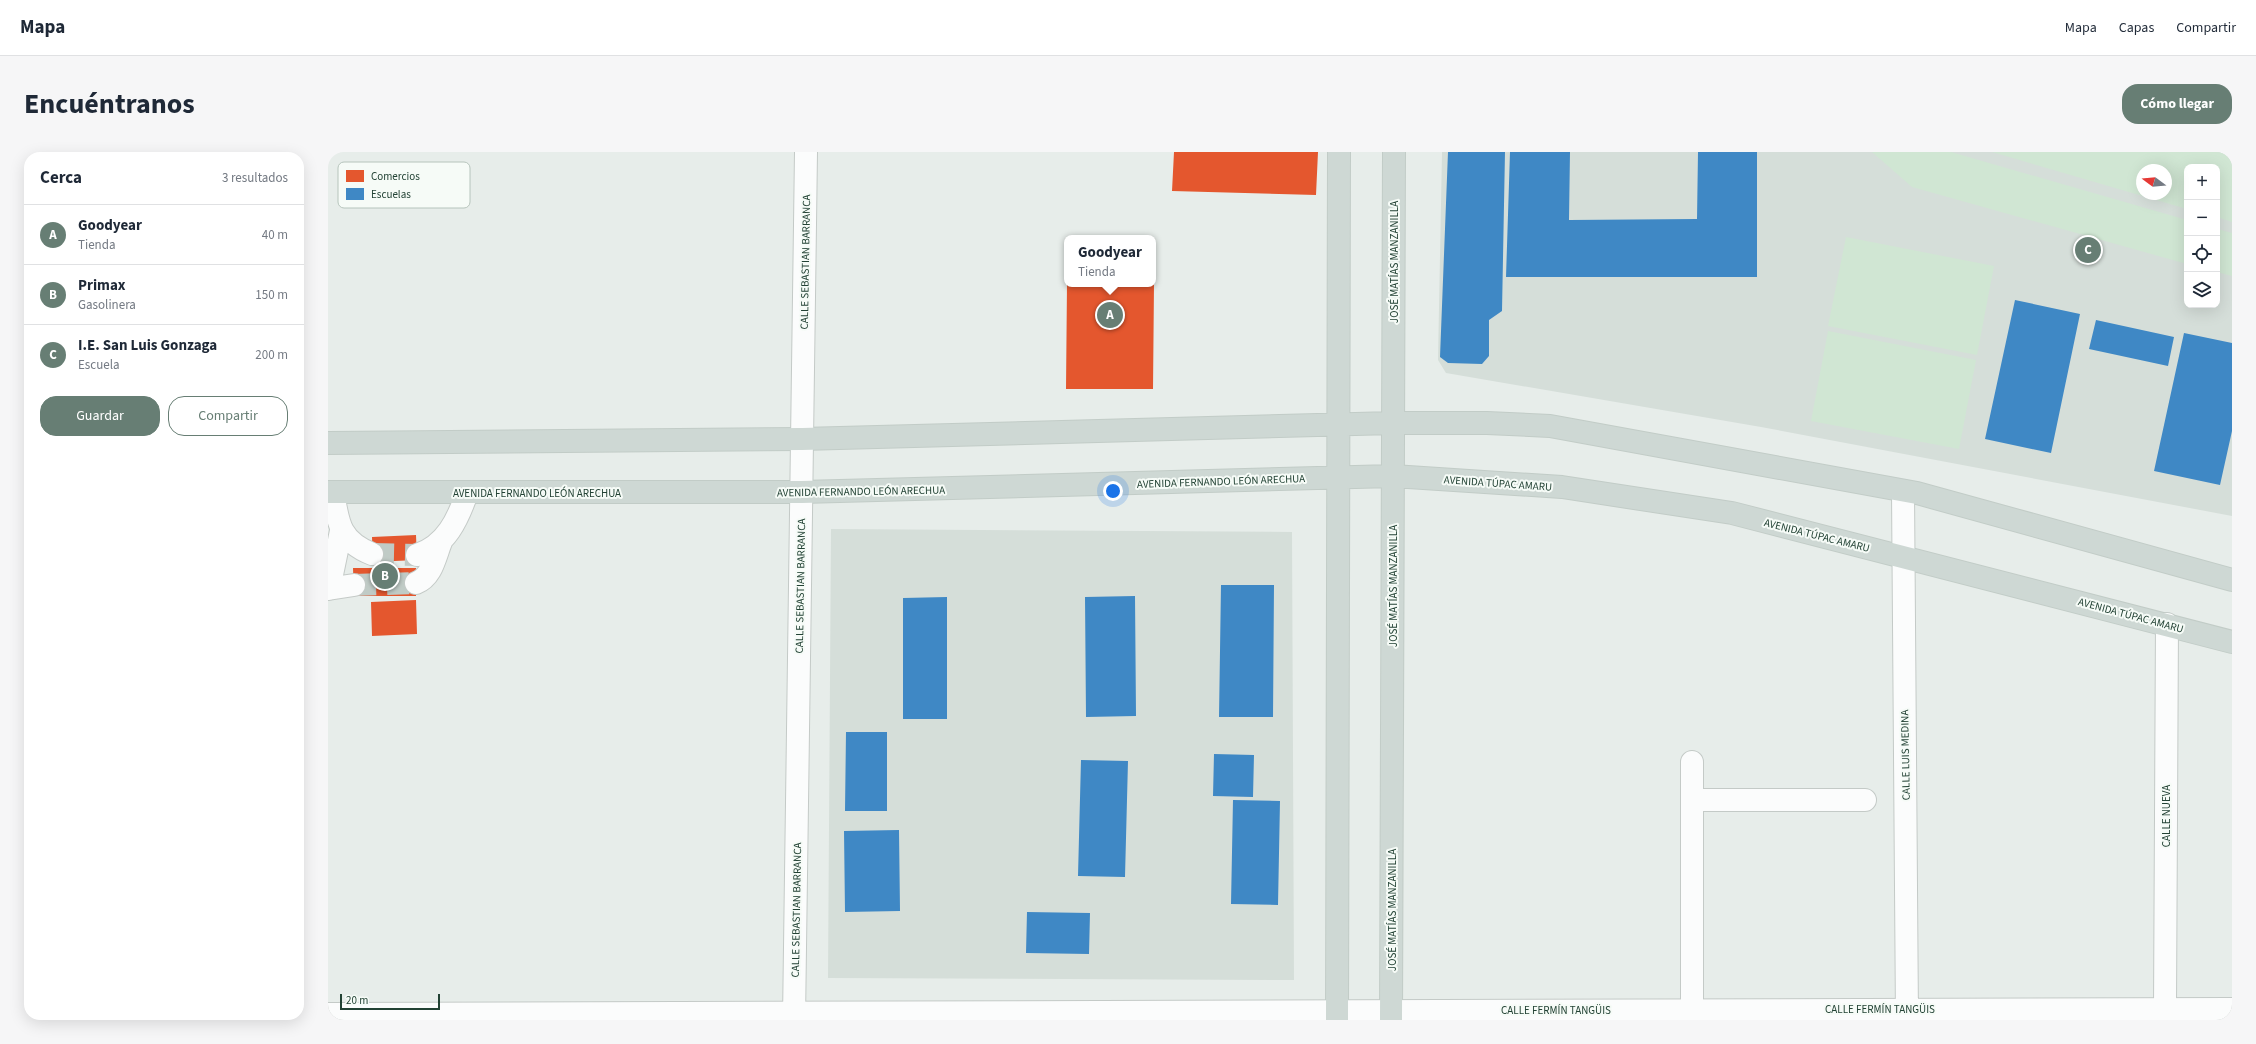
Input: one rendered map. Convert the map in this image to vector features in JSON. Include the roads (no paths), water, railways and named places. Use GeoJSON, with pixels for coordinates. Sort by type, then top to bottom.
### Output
{"type":"FeatureCollection","features":[{"type":"Feature","properties":{"kind":"main road"},"geometry":{"type":"LineString","coordinates":[[1337,1015],[1339,152]]}},
{"type":"Feature","properties":{"kind":"main road","name":"JOSÉ MATÍAS MANZANILLA"},"geometry":{"type":"LineString","coordinates":[[1391,1015],[1394,152]]}},
{"type":"Feature","properties":{"kind":"main road"},"geometry":{"type":"LineString","coordinates":[[328,444],[802,439],[1393,423],[1487,423],[1550,426],[1903,491],[2232,580]]}},
{"type":"Feature","properties":{"kind":"main road","name":"AVENIDA FERNANDO LEÓN ARECHUA"},"geometry":{"type":"LineString","coordinates":[[331,492],[802,492],[1393,476]]}},
{"type":"Feature","properties":{"kind":"main road","name":"AVENIDA TÚPAC AMARU"},"geometry":{"type":"LineString","coordinates":[[1393,476],[1562,487],[1732,513],[2232,642]]}},
{"type":"Feature","properties":{"kind":"street","name":"CALLE SEBASTIAN BARRANCA"},"geometry":{"type":"LineString","coordinates":[[794,1016],[806,152]]}},
{"type":"Feature","properties":{"kind":"street","name":"CALLE LUIS MEDINA"},"geometry":{"type":"LineString","coordinates":[[1903,491],[1907,1014]]}},
{"type":"Feature","properties":{"kind":"street"},"geometry":{"type":"LineString","coordinates":[[331,492],[341,530],[351,542],[372,554]]}},
{"type":"Feature","properties":{"kind":"street"},"geometry":{"type":"LineString","coordinates":[[416,583],[424,580],[429,573],[441,542],[461,511],[467,493]]}},
{"type":"Feature","properties":{"kind":"street"},"geometry":{"type":"LineString","coordinates":[[341,530],[328,589],[354,585]]}},
{"type":"Feature","properties":{"kind":"street"},"geometry":{"type":"LineString","coordinates":[[417,555],[430,551],[441,542]]}},
{"type":"Feature","properties":{"kind":"street","name":"CALLE NUEVA"},"geometry":{"type":"LineString","coordinates":[[2166,1008],[2167,624]]}},
{"type":"Feature","properties":{"kind":"street"},"geometry":{"type":"LineString","coordinates":[[1692,762],[1692,1010]]}},
{"type":"Feature","properties":{"kind":"street"},"geometry":{"type":"LineString","coordinates":[[1692,800],[1865,800]]}},
{"type":"Feature","properties":{"kind":"street","name":"CALLE FERMÍN TANGÜIS"},"geometry":{"type":"LineString","coordinates":[[328,1014],[1087,1016],[1391,1015],[1692,1010],[1907,1014],[2166,1008],[2232,1009]]}},
{"type":"Feature","properties":{"kind":"tunnel"},"geometry":{"type":"LineString","coordinates":[[372,554],[417,555]]}},
{"type":"Feature","properties":{"kind":"tunnel"},"geometry":{"type":"LineString","coordinates":[[354,585],[416,583]]}},
{"type":"Feature","properties":{"kind":"place","name":"I.E. San Luis Gonzaga"},"geometry":{"type":"Point","coordinates":[2088,250]}},
{"type":"Feature","properties":{"kind":"place","name":"Goodyear"},"geometry":{"type":"Point","coordinates":[1110,315]}},
{"type":"Feature","properties":{"kind":"place","name":"Primax"},"geometry":{"type":"Point","coordinates":[385,576]}}]}
